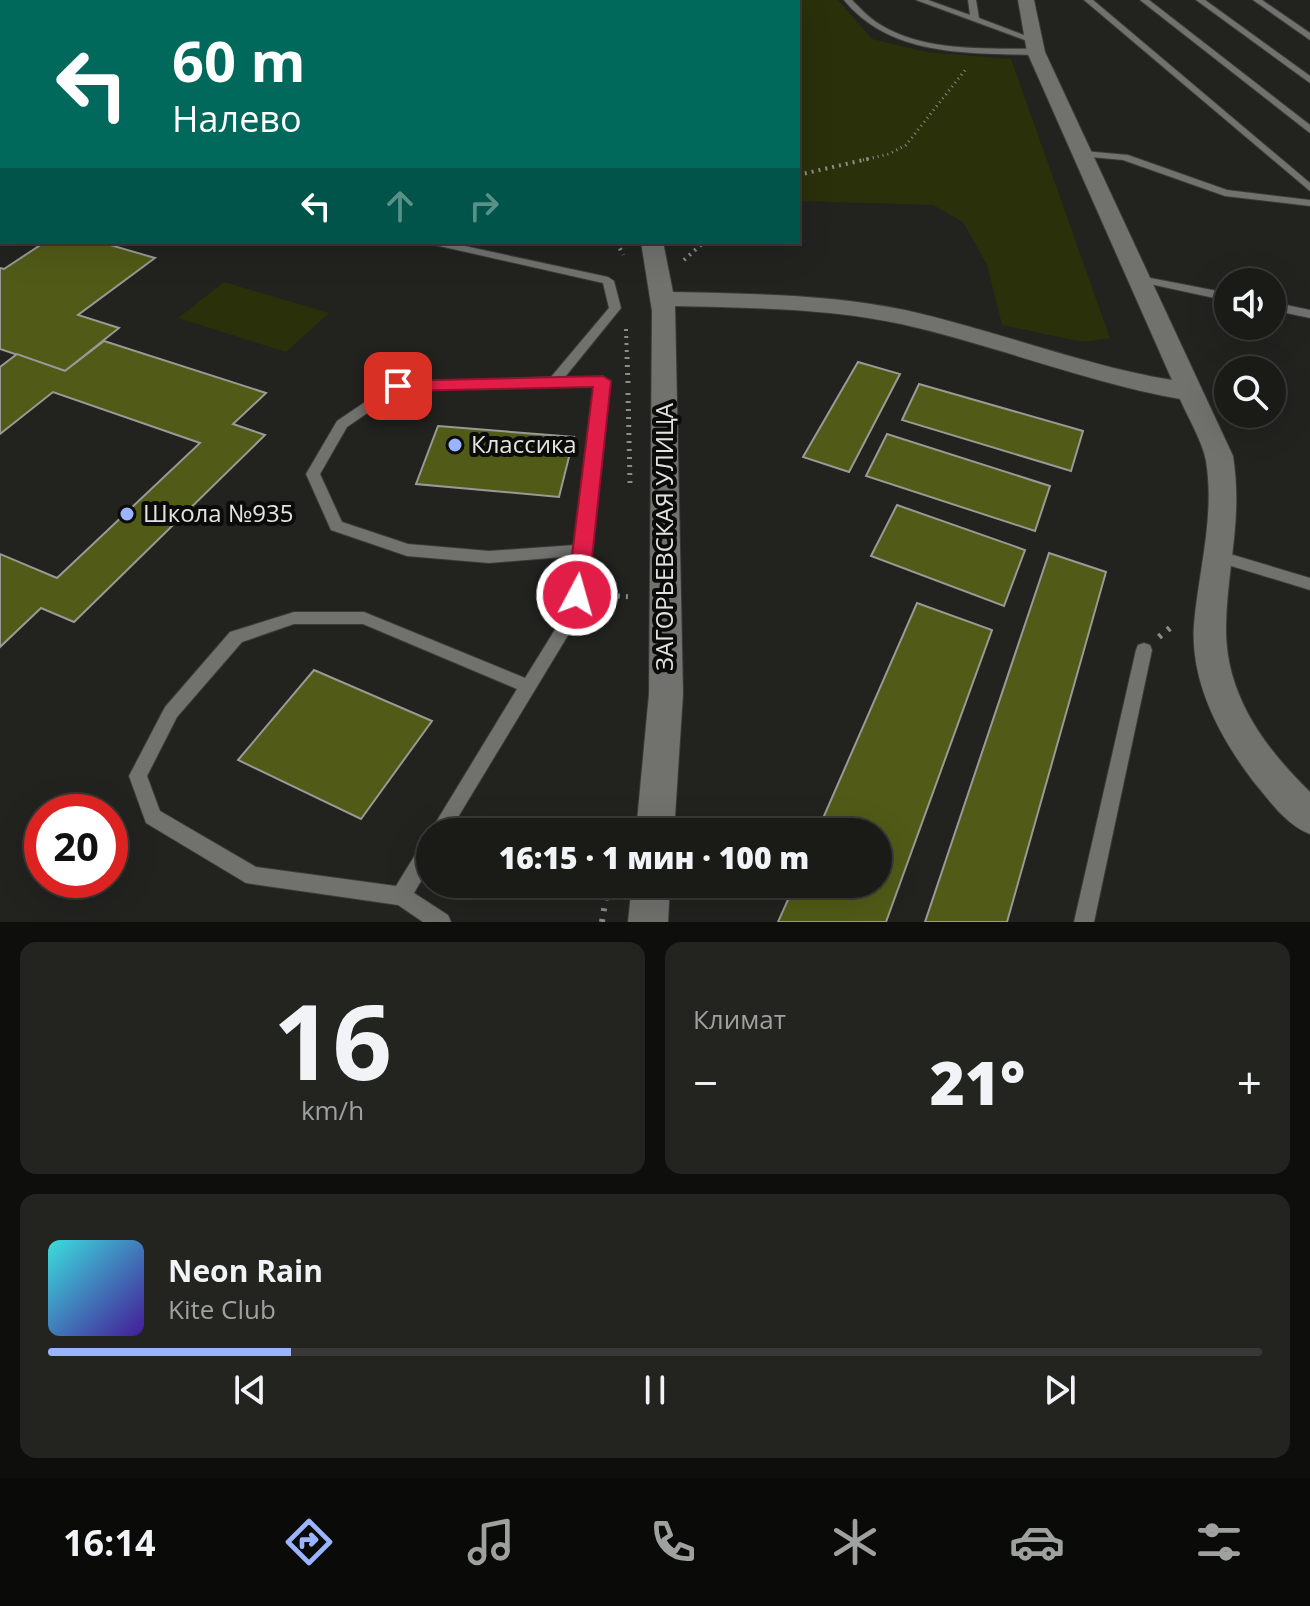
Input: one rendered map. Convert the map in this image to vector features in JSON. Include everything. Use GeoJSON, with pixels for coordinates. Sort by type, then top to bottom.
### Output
{"type":"FeatureCollection","features":[{"type":"Feature","properties":{"kind":"street"},"geometry":{"type":"LineString","coordinates":[[1026,0],[1035,46],[1219,456],[1225,486],[1226,515],[1210,627],[1211,657],[1219,689],[1250,748],[1310,817]]}},
{"type":"Feature","properties":{"kind":"street","name":"ЗАГОРЬЕВСКАЯ УЛИЦА"},"geometry":{"type":"LineString","coordinates":[[652,244],[662,299],[666,694],[656,818]]}},
{"type":"Feature","properties":{"kind":"street"},"geometry":{"type":"LineString","coordinates":[[662,299],[783,301],[902,317],[1063,363],[1190,392]]}},
{"type":"Feature","properties":{"kind":"street"},"geometry":{"type":"LineString","coordinates":[[648,922],[650,898]]}},
{"type":"Feature","properties":{"kind":"lane"},"geometry":{"type":"LineString","coordinates":[[848,0],[863,17],[881,29],[939,45],[982,50],[1035,46]]}},
{"type":"Feature","properties":{"kind":"lane"},"geometry":{"type":"LineString","coordinates":[[920,0],[1035,46]]}},
{"type":"Feature","properties":{"kind":"lane"},"geometry":{"type":"LineString","coordinates":[[972,0],[975,20]]}},
{"type":"Feature","properties":{"kind":"lane"},"geometry":{"type":"LineString","coordinates":[[1088,0],[1310,188]]}},
{"type":"Feature","properties":{"kind":"lane"},"geometry":{"type":"LineString","coordinates":[[1144,0],[1310,130]]}},
{"type":"Feature","properties":{"kind":"lane"},"geometry":{"type":"LineString","coordinates":[[1200,0],[1310,80]]}},
{"type":"Feature","properties":{"kind":"lane"},"geometry":{"type":"LineString","coordinates":[[1257,0],[1310,37]]}},
{"type":"Feature","properties":{"kind":"lane"},"geometry":{"type":"LineString","coordinates":[[1084,154],[1124,157],[1225,193],[1310,203]]}},
{"type":"Feature","properties":{"kind":"lane"},"geometry":{"type":"LineString","coordinates":[[444,244],[608,281],[615,308],[555,381]]}},
{"type":"Feature","properties":{"kind":"lane"},"geometry":{"type":"LineString","coordinates":[[1140,279],[1214,294]]}},
{"type":"Feature","properties":{"kind":"lane"},"geometry":{"type":"LineString","coordinates":[[1286,309],[1310,314]]}},
{"type":"Feature","properties":{"kind":"lane"},"geometry":{"type":"LineString","coordinates":[[447,818],[568,622],[577,595],[603,381],[398,386],[342,424],[313,474],[336,526],[407,550],[489,557],[582,550]]}},
{"type":"Feature","properties":{"kind":"lane"},"geometry":{"type":"LineString","coordinates":[[1220,557],[1310,584]]}},
{"type":"Feature","properties":{"kind":"lane"},"geometry":{"type":"LineString","coordinates":[[441,922],[401,896],[253,876],[153,817],[138,776],[171,712],[236,637],[294,618],[364,618],[527,686]]}},
{"type":"Feature","properties":{"kind":"lane"},"geometry":{"type":"LineString","coordinates":[[1084,922],[1144,650]]}},
{"type":"Feature","properties":{"kind":"lane"},"geometry":{"type":"LineString","coordinates":[[401,896],[416,871]]}},
{"type":"Feature","properties":{"kind":"path"},"geometry":{"type":"LineString","coordinates":[[800,175],[889,154],[906,145],[982,50]]}},
{"type":"Feature","properties":{"kind":"path"},"geometry":{"type":"LineString","coordinates":[[618,244],[625,258]]}},
{"type":"Feature","properties":{"kind":"path"},"geometry":{"type":"LineString","coordinates":[[626,320],[630,489]]}},
{"type":"Feature","properties":{"kind":"path"},"geometry":{"type":"LineString","coordinates":[[632,581],[633,612]]}},
{"type":"Feature","properties":{"kind":"path"},"geometry":{"type":"LineString","coordinates":[[602,922],[606,898]]}},
{"type":"Feature","properties":{"kind":"green space"},"geometry":{"type":"Polygon","coordinates":[[[800,0],[838,0],[872,39],[926,52],[1011,59],[1110,338],[1083,342],[1002,325],[987,265],[963,222],[933,205],[800,201],[800,0]]]}},
{"type":"Feature","properties":{"kind":"green space"},"geometry":{"type":"Polygon","coordinates":[[[224,282],[329,313],[286,352],[178,318],[224,282]]]}},
{"type":"Feature","properties":{"kind":"building"},"geometry":{"type":"Polygon","coordinates":[[[42,244],[107,244],[155,258],[78,315],[119,328],[65,371],[0,349],[0,268],[4,269],[42,244]]]}},
{"type":"Feature","properties":{"kind":"building"},"geometry":{"type":"Polygon","coordinates":[[[104,341],[266,393],[233,424],[265,435],[74,622],[41,608],[0,647],[0,554],[57,578],[200,443],[53,392],[0,434],[0,367],[17,354],[65,371],[104,341]]]}},
{"type":"Feature","properties":{"kind":"building"},"geometry":{"type":"Polygon","coordinates":[[[858,362],[900,374],[849,472],[803,457],[858,362]]]}},
{"type":"Feature","properties":{"kind":"building"},"geometry":{"type":"Polygon","coordinates":[[[919,384],[1083,431],[1071,471],[902,420],[919,384]]]}},
{"type":"Feature","properties":{"kind":"building"},"geometry":{"type":"Polygon","coordinates":[[[438,426],[574,437],[559,497],[416,484],[438,426]]]}},
{"type":"Feature","properties":{"kind":"building"},"geometry":{"type":"Polygon","coordinates":[[[887,434],[1050,486],[1035,531],[866,476],[887,434]]]}},
{"type":"Feature","properties":{"kind":"building"},"geometry":{"type":"Polygon","coordinates":[[[897,505],[1025,550],[1004,606],[871,556],[897,505]]]}},
{"type":"Feature","properties":{"kind":"building"},"geometry":{"type":"Polygon","coordinates":[[[1049,553],[1106,572],[1007,922],[925,922],[1049,553]]]}},
{"type":"Feature","properties":{"kind":"building"},"geometry":{"type":"Polygon","coordinates":[[[917,603],[992,630],[886,922],[778,922],[789,898],[892,898],[892,818],[823,818],[917,603]]]}},
{"type":"Feature","properties":{"kind":"building"},"geometry":{"type":"Polygon","coordinates":[[[314,670],[432,721],[361,819],[238,760],[314,670]]]}},
{"type":"Feature","properties":{"kind":"place","name":"Классика"},"geometry":{"type":"Point","coordinates":[455,445]}},
{"type":"Feature","properties":{"kind":"place","name":"Школа №935"},"geometry":{"type":"Point","coordinates":[127,514]}},
{"type":"Feature","properties":{"kind":"route"},"geometry":{"type":"LineString","coordinates":[[398,386],[603,381],[577,595]]}}]}
